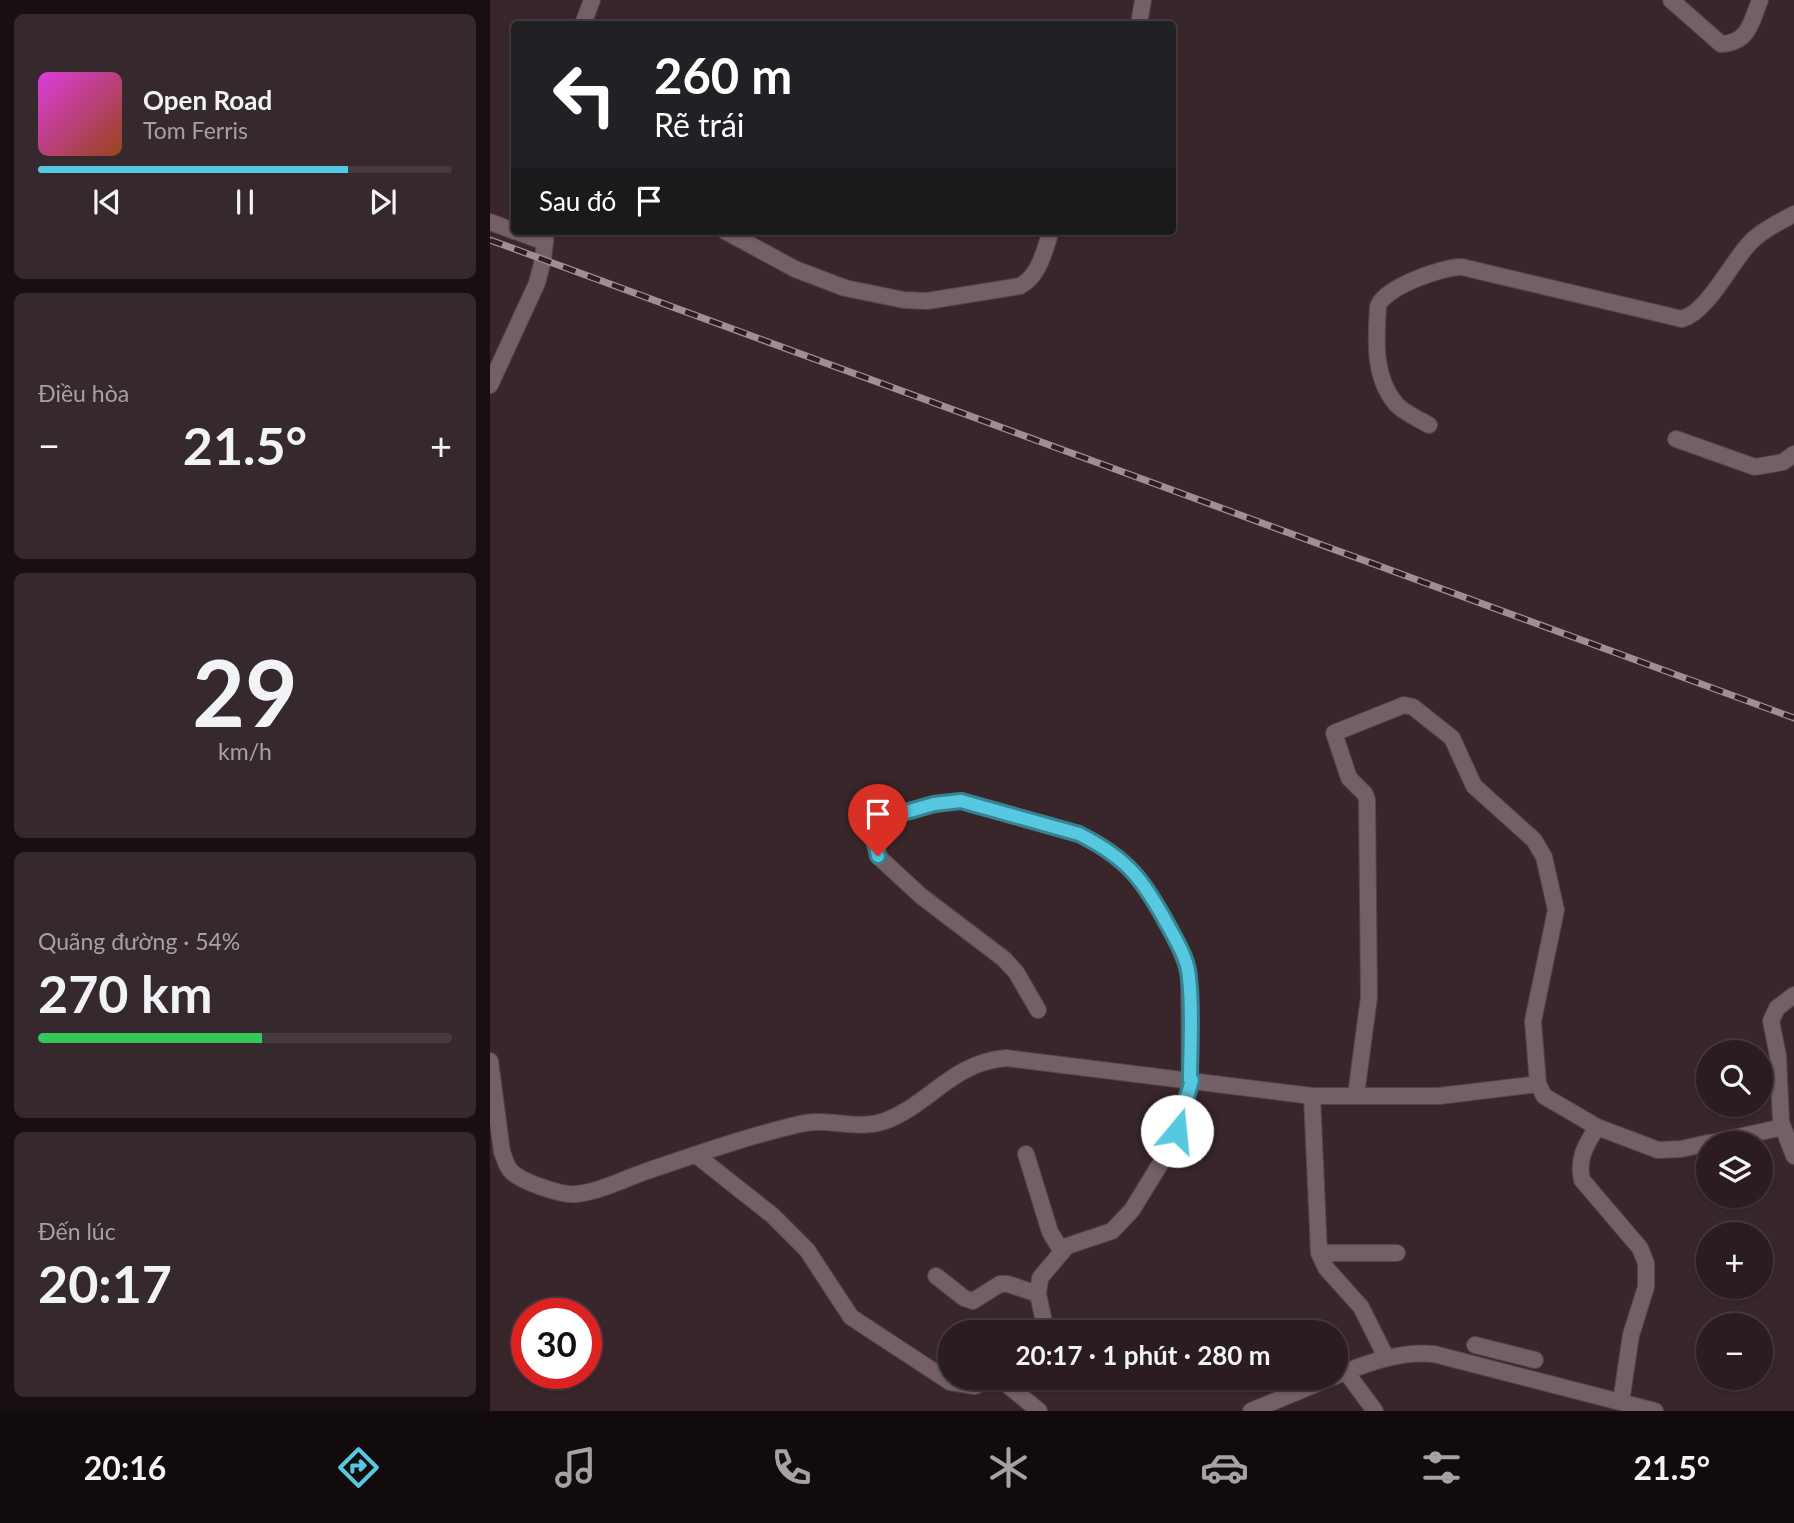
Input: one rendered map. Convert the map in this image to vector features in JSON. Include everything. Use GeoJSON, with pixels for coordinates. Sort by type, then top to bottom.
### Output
{"type":"FeatureCollection","features":[{"type":"Feature","properties":{"kind":"street"},"geometry":{"type":"LineString","coordinates":[[584,21],[593,0]]}},
{"type":"Feature","properties":{"kind":"street"},"geometry":{"type":"LineString","coordinates":[[1140,21],[1143,0]]}},
{"type":"Feature","properties":{"kind":"street"},"geometry":{"type":"LineString","coordinates":[[1671,0],[1721,44],[1734,44],[1741,40],[1760,0]]}},
{"type":"Feature","properties":{"kind":"street"},"geometry":{"type":"LineString","coordinates":[[1429,425],[1397,405],[1384,382],[1377,361],[1378,307],[1388,293],[1443,269],[1462,267],[1682,319],[1697,312],[1749,244],[1765,230],[1794,214]]}},
{"type":"Feature","properties":{"kind":"street"},"geometry":{"type":"LineString","coordinates":[[490,222],[511,230]]}},
{"type":"Feature","properties":{"kind":"street"},"geometry":{"type":"LineString","coordinates":[[732,235],[795,269],[845,288],[917,302],[1020,286],[1033,276],[1050,235]]}},
{"type":"Feature","properties":{"kind":"street"},"geometry":{"type":"LineString","coordinates":[[490,385],[537,283],[545,237]]}},
{"type":"Feature","properties":{"kind":"street"},"geometry":{"type":"LineString","coordinates":[[1676,439],[1755,467],[1783,462],[1794,454]]}},
{"type":"Feature","properties":{"kind":"street"},"geometry":{"type":"LineString","coordinates":[[1356,1095],[1369,997],[1367,800],[1365,794],[1349,778],[1334,733],[1404,705],[1413,706],[1451,738],[1474,786],[1534,840],[1544,857],[1556,910],[1534,1014],[1538,1084],[1549,1101],[1597,1127],[1658,1150],[1696,1146]]}},
{"type":"Feature","properties":{"kind":"street"},"geometry":{"type":"LineString","coordinates":[[1038,1010],[1016,972],[1004,959],[920,896],[881,859],[876,852],[875,821],[934,804],[961,801],[1079,834],[1131,868],[1151,893],[1186,964],[1189,977],[1191,1080],[1170,1148],[1132,1210],[1112,1231],[1075,1242],[1061,1250],[1040,1278],[1038,1294],[1044,1320]]}},
{"type":"Feature","properties":{"kind":"street"},"geometry":{"type":"LineString","coordinates":[[1794,995],[1777,1007],[1771,1021],[1778,1056],[1783,1127],[1794,1156]]}},
{"type":"Feature","properties":{"kind":"street"},"geometry":{"type":"LineString","coordinates":[[490,1061],[502,1152],[508,1166],[516,1175],[556,1192],[576,1194],[802,1124],[861,1125],[886,1121],[962,1070],[991,1059],[1006,1058],[1312,1096],[1439,1096],[1538,1084]]}},
{"type":"Feature","properties":{"kind":"street"},"geometry":{"type":"LineString","coordinates":[[1312,1096],[1319,1253],[1326,1268],[1361,1307],[1386,1357]]}},
{"type":"Feature","properties":{"kind":"street"},"geometry":{"type":"LineString","coordinates":[[1597,1127],[1583,1149],[1579,1166],[1582,1180],[1640,1248],[1646,1263],[1646,1287],[1632,1335],[1621,1402]]}},
{"type":"Feature","properties":{"kind":"street"},"geometry":{"type":"LineString","coordinates":[[1765,1131],[1783,1127]]}},
{"type":"Feature","properties":{"kind":"street"},"geometry":{"type":"LineString","coordinates":[[1026,1154],[1050,1232],[1061,1250]]}},
{"type":"Feature","properties":{"kind":"street"},"geometry":{"type":"LineString","coordinates":[[696,1155],[772,1215],[807,1250],[851,1317],[938,1374]]}},
{"type":"Feature","properties":{"kind":"street"},"geometry":{"type":"LineString","coordinates":[[1319,1253],[1398,1253]]}},
{"type":"Feature","properties":{"kind":"street"},"geometry":{"type":"LineString","coordinates":[[936,1276],[964,1298],[973,1301],[1000,1284],[1038,1294]]}},
{"type":"Feature","properties":{"kind":"street"},"geometry":{"type":"LineString","coordinates":[[1475,1345],[1535,1360]]}},
{"type":"Feature","properties":{"kind":"street"},"geometry":{"type":"LineString","coordinates":[[1496,1370],[1501,1351]]}},
{"type":"Feature","properties":{"kind":"street"},"geometry":{"type":"LineString","coordinates":[[1348,1371],[1386,1357],[1434,1354],[1655,1411]]}},
{"type":"Feature","properties":{"kind":"street"},"geometry":{"type":"LineString","coordinates":[[1348,1385],[1375,1411]]}},
{"type":"Feature","properties":{"kind":"street"},"geometry":{"type":"LineString","coordinates":[[1013,1390],[1039,1411]]}},
{"type":"Feature","properties":{"kind":"street"},"geometry":{"type":"LineString","coordinates":[[1251,1411],[1302,1390]]}},
{"type":"Feature","properties":{"kind":"railway"},"geometry":{"type":"LineString","coordinates":[[490,240],[1794,718]]}},
{"type":"Feature","properties":{"kind":"route"},"geometry":{"type":"LineString","coordinates":[[878,856],[874,839],[875,821],[934,804],[961,801],[1079,834],[1131,868],[1151,893],[1182,952],[1189,977],[1192,1080],[1177,1131]]}}]}
